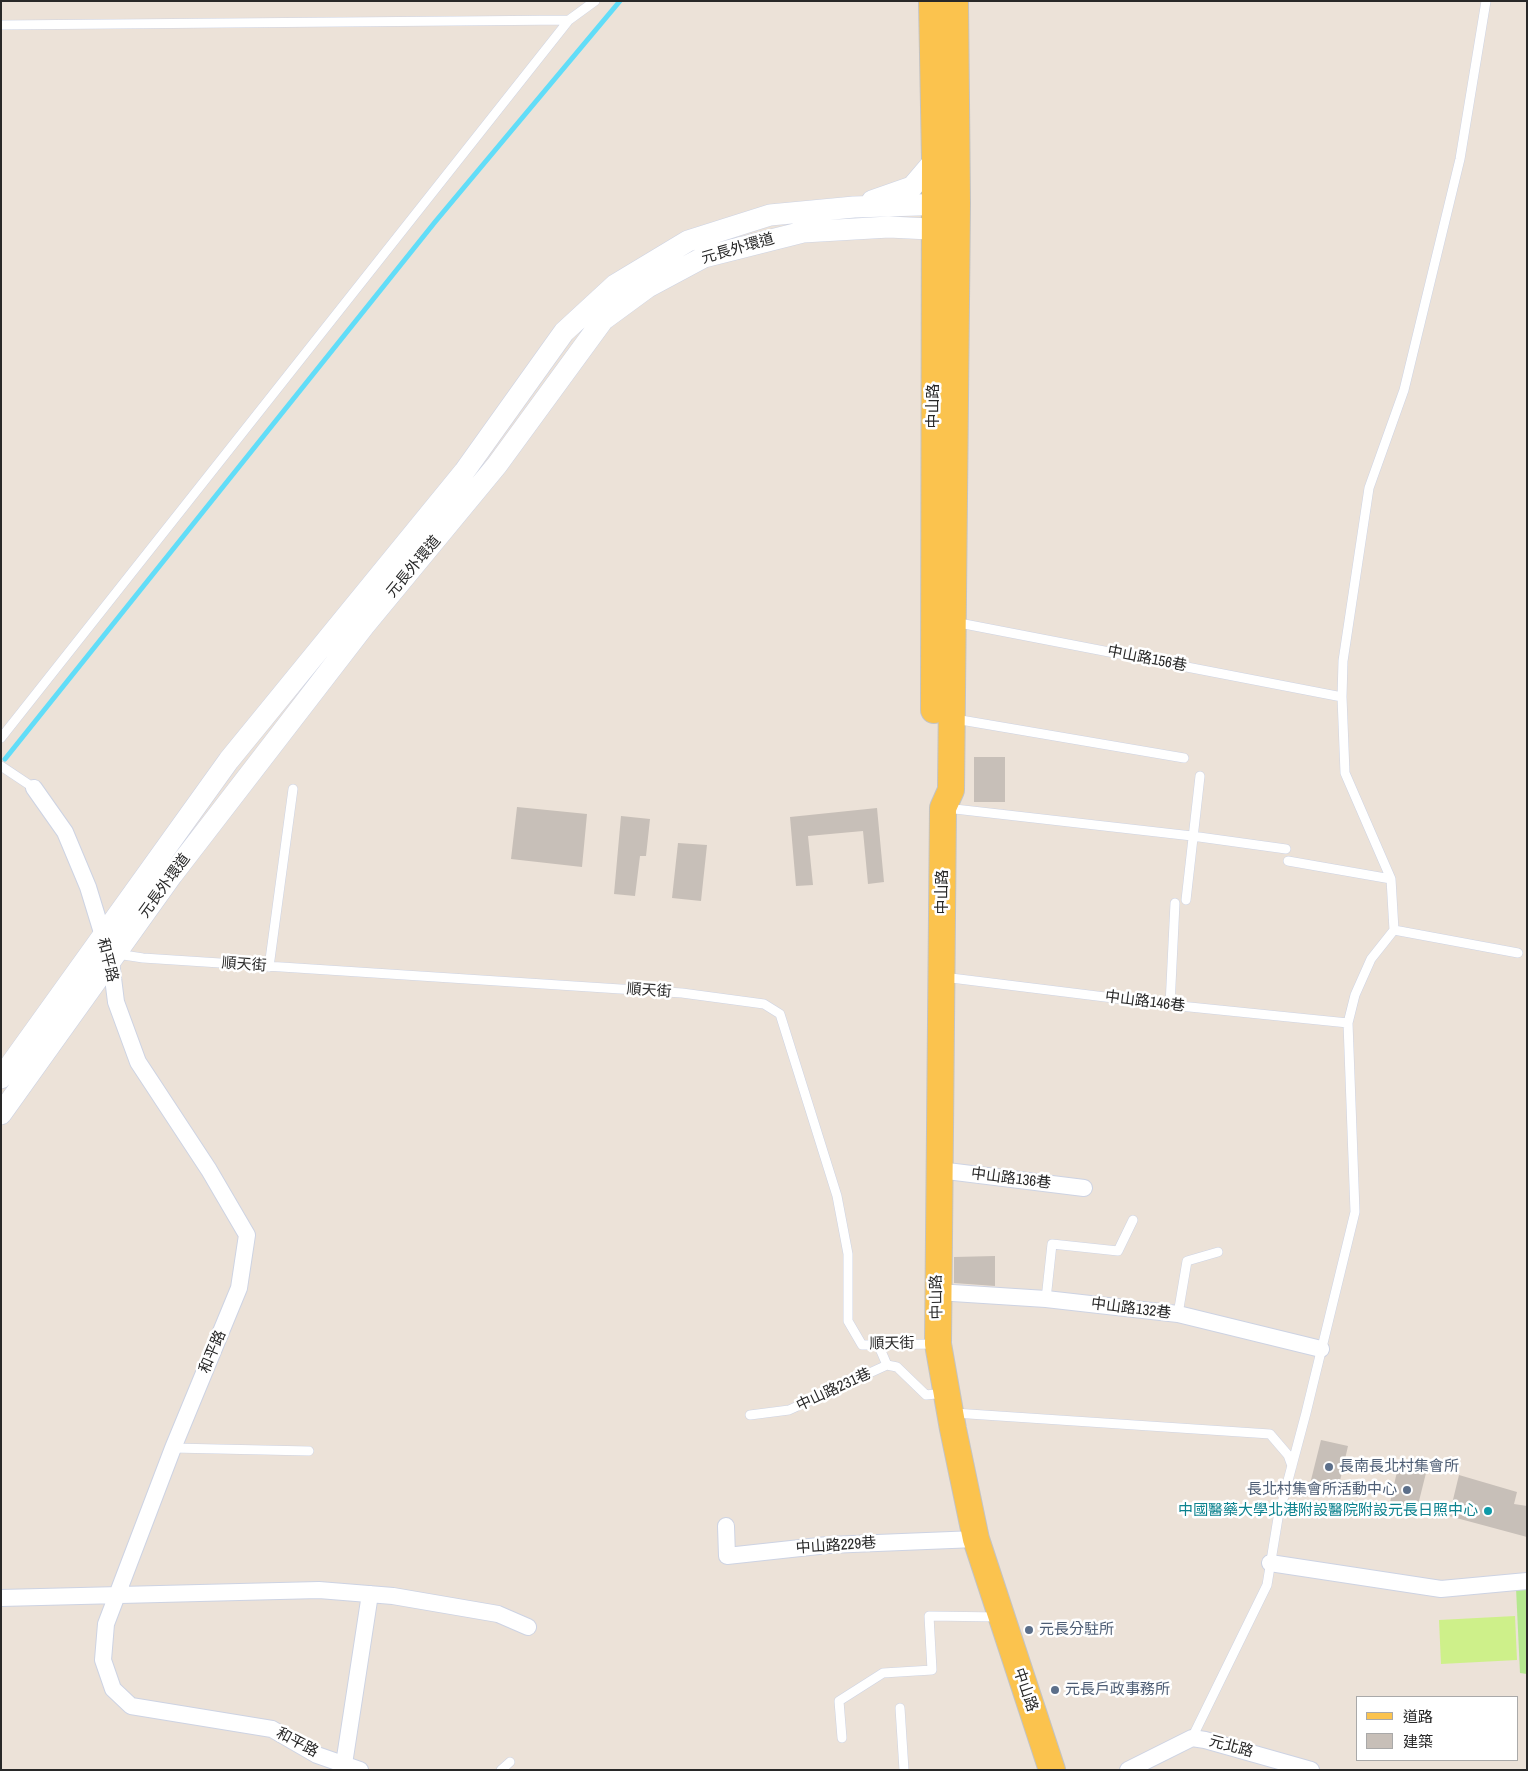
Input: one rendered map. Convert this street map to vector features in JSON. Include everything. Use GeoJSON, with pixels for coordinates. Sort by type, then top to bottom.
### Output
{"type":"FeatureCollection","features":[{"type":"Feature","properties":{"kind":"main road","name":"中山路"},"geometry":{"type":"LineString","coordinates":[[932,1],[935,160],[945,217],[953,622],[951,790],[943,808],[938,1344],[976,1539],[1000,1617],[1052,1770]]}},
{"type":"Feature","properties":{"kind":"main road","name":"中山路"},"geometry":{"type":"LineString","coordinates":[[943,808],[934,792],[945,217],[955,1]]}},
{"type":"Feature","properties":{"kind":"street"},"geometry":{"type":"LineString","coordinates":[[854,207],[912,187],[935,160]]}},
{"type":"Feature","properties":{"kind":"street","name":"元長外環道"},"geometry":{"type":"LineString","coordinates":[[1,1078],[229,760],[464,472],[564,332],[615,285],[688,241],[770,215],[854,207],[945,217]]}},
{"type":"Feature","properties":{"kind":"street","name":"元長外環道"},"geometry":{"type":"LineString","coordinates":[[1,1114],[184,859],[364,626],[492,472],[604,320],[648,287],[704,257],[803,232],[889,227],[945,217]]}},
{"type":"Feature","properties":{"kind":"street","name":"和平路"},"geometry":{"type":"LineString","coordinates":[[34,788],[66,832],[88,887],[101,937],[114,958],[116,1002],[138,1062],[209,1170],[247,1235],[239,1288],[173,1448],[106,1624],[103,1660],[113,1689],[131,1706],[272,1729],[317,1755],[360,1770]]}},
{"type":"Feature","properties":{"kind":"street","name":"中山路136巷"},"geometry":{"type":"LineString","coordinates":[[939,1170],[1084,1188]]}},
{"type":"Feature","properties":{"kind":"street","name":"中山路132巷"},"geometry":{"type":"LineString","coordinates":[[937,1292],[1046,1299],[1178,1314],[1321,1349]]}},
{"type":"Feature","properties":{"kind":"street","name":"中山路229巷"},"geometry":{"type":"LineString","coordinates":[[726,1526],[727,1556],[828,1545],[976,1539]]}},
{"type":"Feature","properties":{"kind":"street"},"geometry":{"type":"LineString","coordinates":[[1270,1564],[1441,1589],[1527,1581]]}},
{"type":"Feature","properties":{"kind":"street"},"geometry":{"type":"LineString","coordinates":[[1,1598],[319,1590],[370,1594],[498,1614],[528,1627]]}},
{"type":"Feature","properties":{"kind":"street"},"geometry":{"type":"LineString","coordinates":[[344,1764],[370,1594]]}},
{"type":"Feature","properties":{"kind":"street","name":"元北路"},"geometry":{"type":"LineString","coordinates":[[1128,1770],[1192,1738],[1206,1740],[1274,1765],[1310,1770]]}},
{"type":"Feature","properties":{"kind":"lane"},"geometry":{"type":"LineString","coordinates":[[1,738],[569,20],[594,1]]}},
{"type":"Feature","properties":{"kind":"lane"},"geometry":{"type":"LineString","coordinates":[[1192,1738],[1267,1585],[1278,1518],[1355,1212],[1348,1023],[1355,995],[1371,959],[1394,930],[1391,878],[1345,773],[1342,697],[1343,661],[1368,488],[1404,390],[1460,158],[1486,1]]}},
{"type":"Feature","properties":{"kind":"lane"},"geometry":{"type":"LineString","coordinates":[[1,25],[569,20]]}},
{"type":"Feature","properties":{"kind":"lane","name":"中山路156巷"},"geometry":{"type":"LineString","coordinates":[[953,622],[1342,697]]}},
{"type":"Feature","properties":{"kind":"lane"},"geometry":{"type":"LineString","coordinates":[[952,719],[1184,758]]}},
{"type":"Feature","properties":{"kind":"lane"},"geometry":{"type":"LineString","coordinates":[[1,766],[34,788]]}},
{"type":"Feature","properties":{"kind":"lane"},"geometry":{"type":"LineString","coordinates":[[1186,900],[1200,776]]}},
{"type":"Feature","properties":{"kind":"lane"},"geometry":{"type":"LineString","coordinates":[[269,967],[293,789]]}},
{"type":"Feature","properties":{"kind":"lane"},"geometry":{"type":"LineString","coordinates":[[943,808],[1192,836],[1286,850]]}},
{"type":"Feature","properties":{"kind":"lane"},"geometry":{"type":"LineString","coordinates":[[1288,861],[1391,878]]}},
{"type":"Feature","properties":{"kind":"lane"},"geometry":{"type":"LineString","coordinates":[[1170,1005],[1175,903]]}},
{"type":"Feature","properties":{"kind":"lane"},"geometry":{"type":"LineString","coordinates":[[1394,930],[1518,953]]}},
{"type":"Feature","properties":{"kind":"lane","name":"順天街"},"geometry":{"type":"LineString","coordinates":[[114,958],[682,993],[764,1004],[780,1014],[813,1112],[837,1196],[848,1254],[848,1321],[862,1344],[938,1344]]}},
{"type":"Feature","properties":{"kind":"lane","name":"中山路146巷"},"geometry":{"type":"LineString","coordinates":[[942,977],[1170,1005],[1348,1023]]}},
{"type":"Feature","properties":{"kind":"lane"},"geometry":{"type":"LineString","coordinates":[[1046,1299],[1052,1244],[1118,1251],[1133,1220]]}},
{"type":"Feature","properties":{"kind":"lane"},"geometry":{"type":"LineString","coordinates":[[1178,1314],[1187,1261],[1218,1252]]}},
{"type":"Feature","properties":{"kind":"lane"},"geometry":{"type":"LineString","coordinates":[[878,1344],[887,1365],[897,1367],[926,1395],[949,1403],[1270,1434],[1288,1455],[1292,1466]]}},
{"type":"Feature","properties":{"kind":"lane","name":"中山路231巷"},"geometry":{"type":"LineString","coordinates":[[750,1415],[789,1410],[887,1365]]}},
{"type":"Feature","properties":{"kind":"lane"},"geometry":{"type":"LineString","coordinates":[[173,1448],[309,1451]]}},
{"type":"Feature","properties":{"kind":"lane"},"geometry":{"type":"LineString","coordinates":[[842,1738],[839,1701],[883,1673],[932,1670],[930,1616],[1000,1617]]}},
{"type":"Feature","properties":{"kind":"lane"},"geometry":{"type":"LineString","coordinates":[[900,1708],[904,1770]]}},
{"type":"Feature","properties":{"kind":"lane"},"geometry":{"type":"LineString","coordinates":[[501,1770],[510,1762]]}},
{"type":"Feature","properties":{"kind":"green space"},"geometry":{"type":"Polygon","coordinates":[[[1527,1586],[1527,1674],[1520,1673],[1516,1588],[1527,1586]]]}},
{"type":"Feature","properties":{"kind":"green space"},"geometry":{"type":"Polygon","coordinates":[[[1515,1616],[1517,1660],[1441,1664],[1439,1620],[1515,1616]]]}},
{"type":"Feature","properties":{"kind":"building"},"geometry":{"type":"Polygon","coordinates":[[[974,757],[1005,757],[1005,802],[974,802],[974,757]]]}},
{"type":"Feature","properties":{"kind":"building"},"geometry":{"type":"Polygon","coordinates":[[[517,807],[587,814],[582,867],[511,859],[517,807]]]}},
{"type":"Feature","properties":{"kind":"building"},"geometry":{"type":"Polygon","coordinates":[[[877,808],[884,882],[868,884],[863,831],[808,836],[813,885],[796,886],[790,817],[877,808]]]}},
{"type":"Feature","properties":{"kind":"building"},"geometry":{"type":"Polygon","coordinates":[[[621,816],[650,819],[646,856],[640,856],[635,896],[614,894],[621,816]]]}},
{"type":"Feature","properties":{"kind":"building"},"geometry":{"type":"Polygon","coordinates":[[[678,843],[707,845],[701,901],[672,898],[678,843]]]}},
{"type":"Feature","properties":{"kind":"building"},"geometry":{"type":"Polygon","coordinates":[[[995,1256],[995,1286],[954,1283],[954,1257],[995,1256]]]}},
{"type":"Feature","properties":{"kind":"building","name":"長南長北村集會所"},"geometry":{"type":"Polygon","coordinates":[[[1321,1440],[1348,1446],[1337,1494],[1309,1488],[1321,1440]]]}},
{"type":"Feature","properties":{"kind":"building","name":"長北村集會所活動中心"},"geometry":{"type":"Polygon","coordinates":[[[1399,1463],[1427,1469],[1415,1517],[1388,1511],[1399,1463]]]}},
{"type":"Feature","properties":{"kind":"building","name":"中國醫藥大學北港附設醫院附設元長日照中心"},"geometry":{"type":"Polygon","coordinates":[[[1459,1475],[1517,1492],[1514,1504],[1527,1506],[1527,1537],[1449,1516],[1459,1475]]]}},
{"type":"Feature","properties":{"kind":"waterway"},"geometry":{"type":"LineString","coordinates":[[5,759],[435,222],[620,1]]}},
{"type":"Feature","properties":{"kind":"place","name":"長南長北村集會所"},"geometry":{"type":"Point","coordinates":[1329,1467]}},
{"type":"Feature","properties":{"kind":"place","name":"長北村集會所活動中心"},"geometry":{"type":"Point","coordinates":[1407,1490]}},
{"type":"Feature","properties":{"kind":"place","name":"中國醫藥大學北港附設醫院附設元長日照中心"},"geometry":{"type":"Point","coordinates":[1488,1511]}},
{"type":"Feature","properties":{"kind":"place","name":"元長分駐所"},"geometry":{"type":"Point","coordinates":[1029,1630]}},
{"type":"Feature","properties":{"kind":"place","name":"元長戶政事務所"},"geometry":{"type":"Point","coordinates":[1055,1690]}}]}
